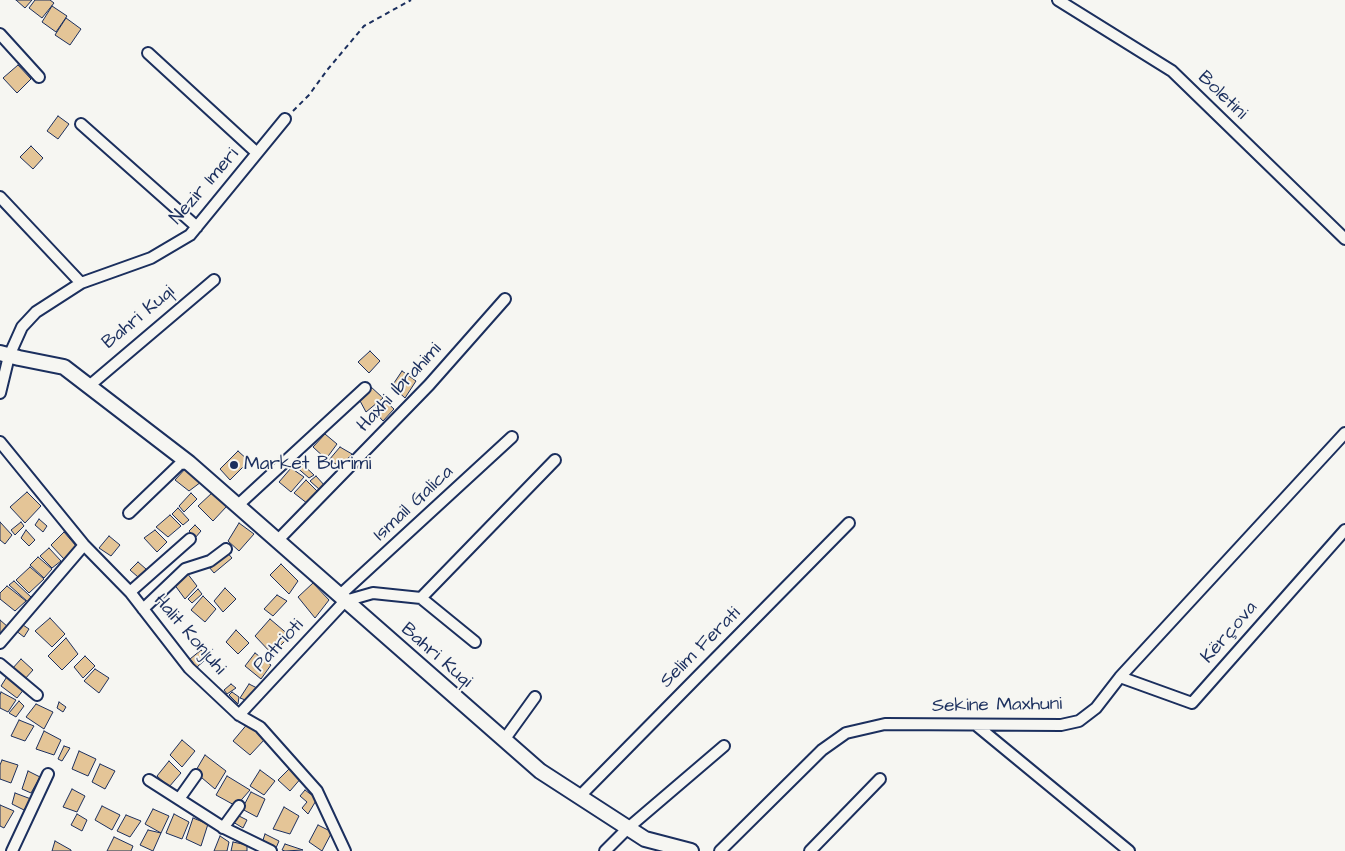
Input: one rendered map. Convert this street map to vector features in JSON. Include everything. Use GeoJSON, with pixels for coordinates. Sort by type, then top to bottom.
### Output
{"type":"FeatureCollection","features":[{"type":"Feature","properties":{"kind":"street","name":"Boletini"},"geometry":{"type":"LineString","coordinates":[[1058,0],[1172,71],[1345,239]]}},
{"type":"Feature","properties":{"kind":"street"},"geometry":{"type":"LineString","coordinates":[[0,34],[39,77]]}},
{"type":"Feature","properties":{"kind":"street"},"geometry":{"type":"LineString","coordinates":[[148,53],[257,154]]}},
{"type":"Feature","properties":{"kind":"street","name":"Nezir Imeri"},"geometry":{"type":"LineString","coordinates":[[0,393],[4,355],[22,327],[36,312],[82,283],[151,258],[190,236],[285,119]]}},
{"type":"Feature","properties":{"kind":"street"},"geometry":{"type":"LineString","coordinates":[[81,124],[197,226]]}},
{"type":"Feature","properties":{"kind":"street"},"geometry":{"type":"LineString","coordinates":[[0,197],[82,283]]}},
{"type":"Feature","properties":{"kind":"street","name":"Bahri Kuqi"},"geometry":{"type":"LineString","coordinates":[[89,386],[214,280]]}},
{"type":"Feature","properties":{"kind":"street","name":"Haxhi Ibrahimi"},"geometry":{"type":"LineString","coordinates":[[277,541],[429,385],[504,299]]}},
{"type":"Feature","properties":{"kind":"street","name":"Bahri Kuqi"},"geometry":{"type":"LineString","coordinates":[[4,355],[64,367],[189,463],[540,771],[645,839],[691,851]]}},
{"type":"Feature","properties":{"kind":"street"},"geometry":{"type":"LineString","coordinates":[[237,506],[365,388]]}},
{"type":"Feature","properties":{"kind":"street","name":"Sekine Maxhuni"},"geometry":{"type":"LineString","coordinates":[[720,851],[822,750],[846,733],[885,724],[1060,725],[1079,721],[1096,708],[1120,677],[1345,433]]}},
{"type":"Feature","properties":{"kind":"street","name":"Ismail Galica"},"geometry":{"type":"LineString","coordinates":[[342,598],[512,437]]}},
{"type":"Feature","properties":{"kind":"street","name":"Halit Konjuhi"},"geometry":{"type":"LineString","coordinates":[[0,442],[84,545],[130,592],[189,668],[239,715],[260,727],[317,791],[345,851]]}},
{"type":"Feature","properties":{"kind":"street"},"geometry":{"type":"LineString","coordinates":[[421,598],[555,460]]}},
{"type":"Feature","properties":{"kind":"street"},"geometry":{"type":"LineString","coordinates":[[129,513],[180,464],[189,463]]}},
{"type":"Feature","properties":{"kind":"street","name":"Selim Ferati"},"geometry":{"type":"LineString","coordinates":[[579,797],[849,523]]}},
{"type":"Feature","properties":{"kind":"street","name":"Kërçova"},"geometry":{"type":"LineString","coordinates":[[1120,677],[1192,703],[1345,530]]}},
{"type":"Feature","properties":{"kind":"street"},"geometry":{"type":"LineString","coordinates":[[130,592],[190,539]]}},
{"type":"Feature","properties":{"kind":"street"},"geometry":{"type":"LineString","coordinates":[[0,643],[84,545]]}},
{"type":"Feature","properties":{"kind":"street"},"geometry":{"type":"LineString","coordinates":[[143,609],[185,569],[210,561],[226,549]]}},
{"type":"Feature","properties":{"kind":"street","name":"Bahri Kuqi"},"geometry":{"type":"LineString","coordinates":[[342,598],[374,593],[421,598],[475,642]]}},
{"type":"Feature","properties":{"kind":"street","name":"Patrioti"},"geometry":{"type":"LineString","coordinates":[[239,715],[342,598]]}},
{"type":"Feature","properties":{"kind":"street"},"geometry":{"type":"LineString","coordinates":[[0,664],[37,695]]}},
{"type":"Feature","properties":{"kind":"street"},"geometry":{"type":"LineString","coordinates":[[504,740],[535,697]]}},
{"type":"Feature","properties":{"kind":"street"},"geometry":{"type":"LineString","coordinates":[[976,726],[1129,851]]}},
{"type":"Feature","properties":{"kind":"street"},"geometry":{"type":"LineString","coordinates":[[605,851],[628,828],[724,746]]}},
{"type":"Feature","properties":{"kind":"street"},"geometry":{"type":"LineString","coordinates":[[12,851],[48,774]]}},
{"type":"Feature","properties":{"kind":"street"},"geometry":{"type":"LineString","coordinates":[[179,799],[196,775]]}},
{"type":"Feature","properties":{"kind":"street"},"geometry":{"type":"LineString","coordinates":[[810,851],[880,779]]}},
{"type":"Feature","properties":{"kind":"street"},"geometry":{"type":"LineString","coordinates":[[149,780],[221,826],[271,851]]}},
{"type":"Feature","properties":{"kind":"street"},"geometry":{"type":"LineString","coordinates":[[221,826],[236,806]]}},
{"type":"Feature","properties":{"kind":"path"},"geometry":{"type":"LineString","coordinates":[[285,119],[309,95],[364,26],[411,0]]}},
{"type":"Feature","properties":{"kind":"building"},"geometry":{"type":"Polygon","coordinates":[[[16,0],[32,0],[25,8],[16,0]]]}},
{"type":"Feature","properties":{"kind":"building"},"geometry":{"type":"Polygon","coordinates":[[[35,0],[50,0],[54,3],[42,18],[29,8],[35,0]]]}},
{"type":"Feature","properties":{"kind":"building"},"geometry":{"type":"Polygon","coordinates":[[[52,6],[67,16],[56,32],[42,22],[52,6]]]}},
{"type":"Feature","properties":{"kind":"building"},"geometry":{"type":"Polygon","coordinates":[[[66,18],[81,29],[70,45],[55,35],[66,18]]]}},
{"type":"Feature","properties":{"kind":"building"},"geometry":{"type":"Polygon","coordinates":[[[18,65],[31,79],[17,93],[3,78],[18,65]]]}},
{"type":"Feature","properties":{"kind":"building"},"geometry":{"type":"Polygon","coordinates":[[[58,116],[69,124],[58,139],[47,131],[58,116]]]}},
{"type":"Feature","properties":{"kind":"building"},"geometry":{"type":"Polygon","coordinates":[[[31,146],[43,158],[33,169],[20,157],[31,146]]]}},
{"type":"Feature","properties":{"kind":"building"},"geometry":{"type":"Polygon","coordinates":[[[370,351],[380,361],[369,373],[358,362],[370,351]]]}},
{"type":"Feature","properties":{"kind":"building"},"geometry":{"type":"Polygon","coordinates":[[[402,371],[416,381],[405,398],[392,386],[402,371]]]}},
{"type":"Feature","properties":{"kind":"building"},"geometry":{"type":"Polygon","coordinates":[[[370,386],[383,398],[366,412],[359,399],[370,386]]]}},
{"type":"Feature","properties":{"kind":"building"},"geometry":{"type":"Polygon","coordinates":[[[384,400],[394,409],[383,421],[373,410],[384,400]]]}},
{"type":"Feature","properties":{"kind":"building"},"geometry":{"type":"Polygon","coordinates":[[[325,434],[337,444],[326,459],[313,447],[325,434]]]}},
{"type":"Feature","properties":{"kind":"building"},"geometry":{"type":"Polygon","coordinates":[[[340,447],[352,454],[341,467],[329,460],[340,447]]]}},
{"type":"Feature","properties":{"kind":"building","name":"Market Burimi"},"geometry":{"type":"Polygon","coordinates":[[[238,451],[249,461],[230,480],[220,469],[238,451]]]}},
{"type":"Feature","properties":{"kind":"building"},"geometry":{"type":"Polygon","coordinates":[[[298,460],[314,475],[309,478],[294,465],[298,460]]]}},
{"type":"Feature","properties":{"kind":"building"},"geometry":{"type":"Polygon","coordinates":[[[186,468],[201,482],[189,491],[175,480],[186,468]]]}},
{"type":"Feature","properties":{"kind":"building"},"geometry":{"type":"Polygon","coordinates":[[[291,468],[304,477],[291,492],[279,482],[291,468]]]}},
{"type":"Feature","properties":{"kind":"building"},"geometry":{"type":"Polygon","coordinates":[[[316,476],[325,486],[320,490],[310,481],[316,476]]]}},
{"type":"Feature","properties":{"kind":"building"},"geometry":{"type":"Polygon","coordinates":[[[306,480],[319,493],[308,504],[294,493],[306,480]]]}},
{"type":"Feature","properties":{"kind":"building"},"geometry":{"type":"Polygon","coordinates":[[[27,492],[41,506],[25,523],[10,507],[27,492]]]}},
{"type":"Feature","properties":{"kind":"building"},"geometry":{"type":"Polygon","coordinates":[[[213,492],[227,506],[213,521],[198,506],[213,492]]]}},
{"type":"Feature","properties":{"kind":"building"},"geometry":{"type":"Polygon","coordinates":[[[191,493],[197,499],[184,512],[179,506],[191,493]]]}},
{"type":"Feature","properties":{"kind":"building"},"geometry":{"type":"Polygon","coordinates":[[[178,508],[189,520],[183,525],[172,514],[178,508]]]}},
{"type":"Feature","properties":{"kind":"building"},"geometry":{"type":"Polygon","coordinates":[[[170,515],[181,526],[168,537],[156,527],[170,515]]]}},
{"type":"Feature","properties":{"kind":"building"},"geometry":{"type":"Polygon","coordinates":[[[39,519],[47,526],[43,532],[35,525],[39,519]]]}},
{"type":"Feature","properties":{"kind":"building"},"geometry":{"type":"Polygon","coordinates":[[[0,522],[12,535],[5,544],[0,540],[0,522]]]}},
{"type":"Feature","properties":{"kind":"building"},"geometry":{"type":"Polygon","coordinates":[[[21,522],[24,526],[15,535],[11,530],[21,522]]]}},
{"type":"Feature","properties":{"kind":"building"},"geometry":{"type":"Polygon","coordinates":[[[239,523],[254,534],[239,551],[228,541],[239,523]]]}},
{"type":"Feature","properties":{"kind":"building"},"geometry":{"type":"Polygon","coordinates":[[[195,525],[201,531],[195,538],[189,531],[195,525]]]}},
{"type":"Feature","properties":{"kind":"building"},"geometry":{"type":"Polygon","coordinates":[[[26,530],[35,540],[29,546],[21,538],[26,530]]]}},
{"type":"Feature","properties":{"kind":"building"},"geometry":{"type":"Polygon","coordinates":[[[155,530],[167,542],[157,552],[144,538],[155,530]]]}},
{"type":"Feature","properties":{"kind":"building"},"geometry":{"type":"Polygon","coordinates":[[[64,532],[76,546],[64,559],[51,545],[64,532]]]}},
{"type":"Feature","properties":{"kind":"building"},"geometry":{"type":"Polygon","coordinates":[[[109,536],[120,545],[111,556],[99,548],[109,536]]]}},
{"type":"Feature","properties":{"kind":"building"},"geometry":{"type":"Polygon","coordinates":[[[49,548],[61,561],[52,568],[40,556],[49,548]]]}},
{"type":"Feature","properties":{"kind":"building"},"geometry":{"type":"Polygon","coordinates":[[[225,550],[232,558],[214,573],[209,567],[225,550]]]}},
{"type":"Feature","properties":{"kind":"building"},"geometry":{"type":"Polygon","coordinates":[[[38,557],[52,569],[44,578],[30,565],[38,557]]]}},
{"type":"Feature","properties":{"kind":"building"},"geometry":{"type":"Polygon","coordinates":[[[138,562],[146,569],[138,577],[130,570],[138,562]]]}},
{"type":"Feature","properties":{"kind":"building"},"geometry":{"type":"Polygon","coordinates":[[[281,564],[298,581],[289,594],[270,575],[281,564]]]}},
{"type":"Feature","properties":{"kind":"building"},"geometry":{"type":"Polygon","coordinates":[[[30,567],[44,579],[29,593],[16,580],[30,567]]]}},
{"type":"Feature","properties":{"kind":"building"},"geometry":{"type":"Polygon","coordinates":[[[187,573],[197,586],[185,599],[174,584],[187,573]]]}},
{"type":"Feature","properties":{"kind":"building"},"geometry":{"type":"Polygon","coordinates":[[[14,581],[31,597],[28,602],[9,585],[14,581]]]}},
{"type":"Feature","properties":{"kind":"building"},"geometry":{"type":"Polygon","coordinates":[[[313,583],[329,600],[315,618],[298,597],[313,583]]]}},
{"type":"Feature","properties":{"kind":"building"},"geometry":{"type":"Polygon","coordinates":[[[7,586],[26,601],[15,611],[0,599],[0,593],[7,586]]]}},
{"type":"Feature","properties":{"kind":"building"},"geometry":{"type":"Polygon","coordinates":[[[225,588],[236,599],[223,612],[214,601],[225,588]]]}},
{"type":"Feature","properties":{"kind":"building"},"geometry":{"type":"Polygon","coordinates":[[[198,589],[202,594],[192,603],[188,599],[198,589]]]}},
{"type":"Feature","properties":{"kind":"building"},"geometry":{"type":"Polygon","coordinates":[[[277,595],[287,601],[273,616],[264,609],[277,595]]]}},
{"type":"Feature","properties":{"kind":"building"},"geometry":{"type":"Polygon","coordinates":[[[203,596],[216,609],[205,622],[191,610],[203,596]]]}},
{"type":"Feature","properties":{"kind":"building"},"geometry":{"type":"Polygon","coordinates":[[[50,618],[65,634],[52,647],[35,631],[50,618]]]}},
{"type":"Feature","properties":{"kind":"building"},"geometry":{"type":"Polygon","coordinates":[[[270,619],[290,636],[272,654],[255,636],[270,619]]]}},
{"type":"Feature","properties":{"kind":"building"},"geometry":{"type":"Polygon","coordinates":[[[0,620],[8,627],[0,635],[0,620]]]}},
{"type":"Feature","properties":{"kind":"building"},"geometry":{"type":"Polygon","coordinates":[[[20,623],[29,629],[24,637],[15,630],[20,623]]]}},
{"type":"Feature","properties":{"kind":"building"},"geometry":{"type":"Polygon","coordinates":[[[236,630],[249,643],[238,654],[226,642],[236,630]]]}},
{"type":"Feature","properties":{"kind":"building"},"geometry":{"type":"Polygon","coordinates":[[[66,638],[78,654],[62,670],[48,656],[66,638]]]}},
{"type":"Feature","properties":{"kind":"building"},"geometry":{"type":"Polygon","coordinates":[[[201,650],[209,657],[197,668],[190,659],[201,650]]]}},
{"type":"Feature","properties":{"kind":"building"},"geometry":{"type":"Polygon","coordinates":[[[255,653],[271,665],[261,679],[245,666],[255,653]]]}},
{"type":"Feature","properties":{"kind":"building"},"geometry":{"type":"Polygon","coordinates":[[[85,656],[95,666],[83,678],[74,667],[85,656]]]}},
{"type":"Feature","properties":{"kind":"building"},"geometry":{"type":"Polygon","coordinates":[[[21,659],[33,670],[24,680],[12,669],[21,659]]]}},
{"type":"Feature","properties":{"kind":"building"},"geometry":{"type":"Polygon","coordinates":[[[95,669],[109,678],[99,693],[84,681],[95,669]]]}},
{"type":"Feature","properties":{"kind":"building"},"geometry":{"type":"Polygon","coordinates":[[[8,675],[25,688],[17,698],[1,686],[8,675]]]}},
{"type":"Feature","properties":{"kind":"building"},"geometry":{"type":"Polygon","coordinates":[[[231,684],[236,688],[227,694],[224,690],[231,684]]]}},
{"type":"Feature","properties":{"kind":"building"},"geometry":{"type":"Polygon","coordinates":[[[249,684],[257,688],[248,701],[240,698],[249,684]]]}},
{"type":"Feature","properties":{"kind":"building"},"geometry":{"type":"Polygon","coordinates":[[[1,692],[16,700],[8,712],[0,708],[1,692]]]}},
{"type":"Feature","properties":{"kind":"building"},"geometry":{"type":"Polygon","coordinates":[[[232,692],[239,697],[238,704],[229,695],[232,692]]]}},
{"type":"Feature","properties":{"kind":"building"},"geometry":{"type":"Polygon","coordinates":[[[19,701],[24,706],[16,717],[9,713],[19,701]]]}},
{"type":"Feature","properties":{"kind":"building"},"geometry":{"type":"Polygon","coordinates":[[[59,702],[66,707],[63,712],[57,708],[59,702]]]}},
{"type":"Feature","properties":{"kind":"building"},"geometry":{"type":"Polygon","coordinates":[[[36,704],[53,712],[44,729],[26,717],[36,704]]]}},
{"type":"Feature","properties":{"kind":"building"},"geometry":{"type":"Polygon","coordinates":[[[19,720],[34,726],[25,741],[11,736],[19,720]]]}},
{"type":"Feature","properties":{"kind":"building"},"geometry":{"type":"Polygon","coordinates":[[[249,722],[265,739],[250,755],[233,741],[249,722]]]}},
{"type":"Feature","properties":{"kind":"building"},"geometry":{"type":"Polygon","coordinates":[[[44,731],[61,740],[54,755],[36,749],[44,731]]]}},
{"type":"Feature","properties":{"kind":"building"},"geometry":{"type":"Polygon","coordinates":[[[182,740],[195,751],[182,767],[170,755],[182,740]]]}},
{"type":"Feature","properties":{"kind":"building"},"geometry":{"type":"Polygon","coordinates":[[[64,746],[70,748],[62,761],[58,759],[64,746]]]}},
{"type":"Feature","properties":{"kind":"building"},"geometry":{"type":"Polygon","coordinates":[[[79,751],[96,759],[88,776],[72,769],[79,751]]]}},
{"type":"Feature","properties":{"kind":"building"},"geometry":{"type":"Polygon","coordinates":[[[205,755],[226,771],[215,789],[195,772],[205,755]]]}},
{"type":"Feature","properties":{"kind":"building"},"geometry":{"type":"Polygon","coordinates":[[[2,760],[18,765],[11,783],[0,779],[2,760]]]}},
{"type":"Feature","properties":{"kind":"building"},"geometry":{"type":"Polygon","coordinates":[[[169,761],[181,773],[169,787],[157,776],[169,761]]]}},
{"type":"Feature","properties":{"kind":"building"},"geometry":{"type":"Polygon","coordinates":[[[100,764],[115,771],[105,789],[92,782],[100,764]]]}},
{"type":"Feature","properties":{"kind":"building"},"geometry":{"type":"Polygon","coordinates":[[[292,766],[302,777],[290,791],[278,780],[292,766]]]}},
{"type":"Feature","properties":{"kind":"building"},"geometry":{"type":"Polygon","coordinates":[[[260,770],[275,781],[264,795],[250,786],[260,770]]]}},
{"type":"Feature","properties":{"kind":"building"},"geometry":{"type":"Polygon","coordinates":[[[28,771],[40,777],[31,793],[22,789],[28,771]]]}},
{"type":"Feature","properties":{"kind":"building"},"geometry":{"type":"Polygon","coordinates":[[[227,776],[250,790],[236,806],[216,795],[227,776]]]}},
{"type":"Feature","properties":{"kind":"building"},"geometry":{"type":"Polygon","coordinates":[[[72,789],[85,796],[77,812],[63,807],[72,789]]]}},
{"type":"Feature","properties":{"kind":"building"},"geometry":{"type":"Polygon","coordinates":[[[305,790],[317,799],[308,814],[302,808],[307,802],[300,796],[305,790]]]}},
{"type":"Feature","properties":{"kind":"building"},"geometry":{"type":"Polygon","coordinates":[[[251,792],[265,799],[257,817],[242,809],[251,792]]]}},
{"type":"Feature","properties":{"kind":"building"},"geometry":{"type":"Polygon","coordinates":[[[15,793],[31,799],[24,810],[12,804],[15,793]]]}},
{"type":"Feature","properties":{"kind":"building"},"geometry":{"type":"Polygon","coordinates":[[[0,805],[14,811],[4,828],[0,826],[0,805]]]}},
{"type":"Feature","properties":{"kind":"building"},"geometry":{"type":"Polygon","coordinates":[[[102,806],[120,815],[112,830],[95,820],[102,806]]]}},
{"type":"Feature","properties":{"kind":"building"},"geometry":{"type":"Polygon","coordinates":[[[284,807],[299,816],[290,834],[273,829],[284,807]]]}},
{"type":"Feature","properties":{"kind":"building"},"geometry":{"type":"Polygon","coordinates":[[[153,809],[169,816],[161,833],[145,824],[153,809]]]}},
{"type":"Feature","properties":{"kind":"building"},"geometry":{"type":"Polygon","coordinates":[[[77,814],[87,820],[82,831],[71,825],[77,814]]]}},
{"type":"Feature","properties":{"kind":"building"},"geometry":{"type":"Polygon","coordinates":[[[174,814],[189,822],[182,839],[166,833],[174,814]]]}},
{"type":"Feature","properties":{"kind":"building"},"geometry":{"type":"Polygon","coordinates":[[[126,815],[141,821],[130,837],[117,831],[126,815]]]}},
{"type":"Feature","properties":{"kind":"building"},"geometry":{"type":"Polygon","coordinates":[[[237,815],[247,820],[243,828],[233,822],[237,815]]]}},
{"type":"Feature","properties":{"kind":"building"},"geometry":{"type":"Polygon","coordinates":[[[193,818],[208,824],[201,846],[186,839],[193,818]]]}},
{"type":"Feature","properties":{"kind":"building"},"geometry":{"type":"Polygon","coordinates":[[[318,825],[332,832],[322,851],[309,842],[318,825]]]}},
{"type":"Feature","properties":{"kind":"building"},"geometry":{"type":"Polygon","coordinates":[[[148,830],[161,833],[153,851],[140,845],[148,830]]]}},
{"type":"Feature","properties":{"kind":"building"},"geometry":{"type":"Polygon","coordinates":[[[265,834],[279,841],[276,848],[263,840],[265,834]]]}},
{"type":"Feature","properties":{"kind":"building"},"geometry":{"type":"Polygon","coordinates":[[[220,836],[229,842],[227,851],[214,851],[220,836]]]}},
{"type":"Feature","properties":{"kind":"building"},"geometry":{"type":"Polygon","coordinates":[[[114,837],[133,846],[131,851],[107,851],[114,837]]]}},
{"type":"Feature","properties":{"kind":"building"},"geometry":{"type":"Polygon","coordinates":[[[55,841],[71,850],[71,851],[52,851],[55,841]]]}},
{"type":"Feature","properties":{"kind":"building"},"geometry":{"type":"Polygon","coordinates":[[[233,842],[247,845],[247,851],[231,851],[233,842]]]}},
{"type":"Feature","properties":{"kind":"building"},"geometry":{"type":"Polygon","coordinates":[[[285,844],[303,850],[282,850],[285,844]]]}},
{"type":"Feature","properties":{"kind":"place","name":"Market Burimi"},"geometry":{"type":"Point","coordinates":[234,465]}}]}
